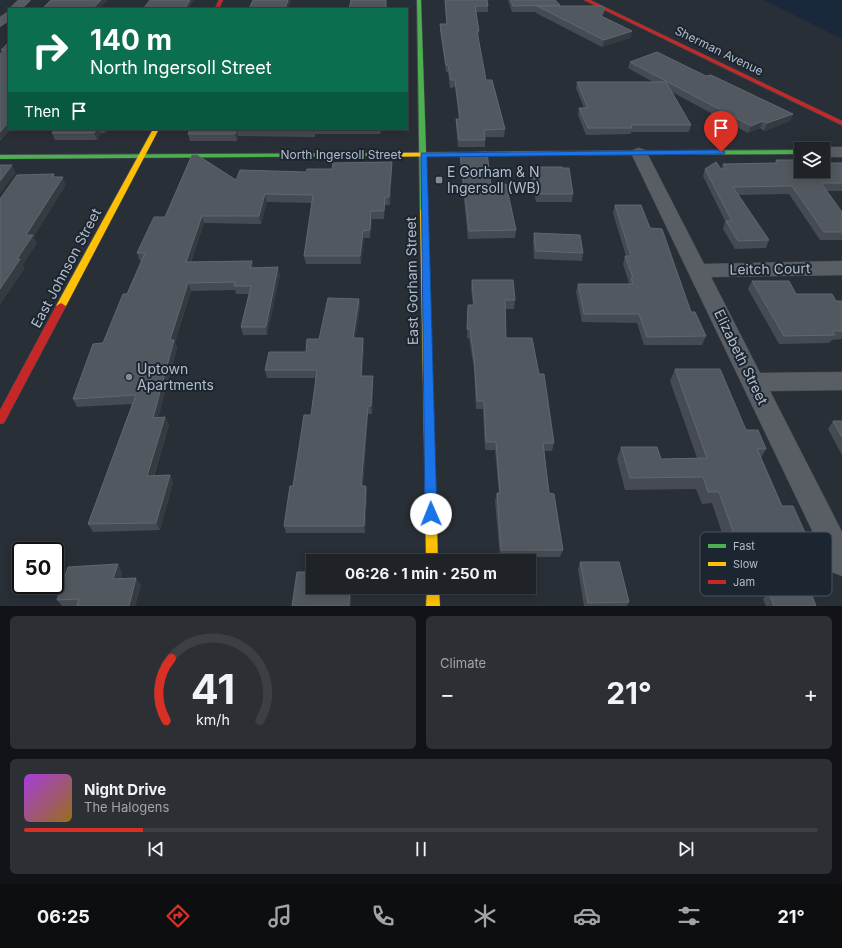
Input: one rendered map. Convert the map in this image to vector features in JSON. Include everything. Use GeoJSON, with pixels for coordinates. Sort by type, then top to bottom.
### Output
{"type":"FeatureCollection","features":[{"type":"Feature","properties":{"kind":"main road","name":"East Gorham Street"},"geometry":{"type":"LineString","coordinates":[[419,0],[424,155],[432,554]]}},
{"type":"Feature","properties":{"kind":"main road","name":"Sherman Avenue"},"geometry":{"type":"LineString","coordinates":[[586,0],[842,123]]}},
{"type":"Feature","properties":{"kind":"main road","name":"East Johnson Street"},"geometry":{"type":"LineString","coordinates":[[0,420],[155,130]]}},
{"type":"Feature","properties":{"kind":"main road","name":"North Ingersoll Street"},"geometry":{"type":"LineString","coordinates":[[0,157],[794,152]]}},
{"type":"Feature","properties":{"kind":"main road"},"geometry":{"type":"LineString","coordinates":[[433,594],[433,606]]}},
{"type":"Feature","properties":{"kind":"street"},"geometry":{"type":"LineString","coordinates":[[16,8],[25,0]]}},
{"type":"Feature","properties":{"kind":"street"},"geometry":{"type":"LineString","coordinates":[[0,23],[8,16]]}},
{"type":"Feature","properties":{"kind":"street"},"geometry":{"type":"LineString","coordinates":[[830,152],[842,152]]}},
{"type":"Feature","properties":{"kind":"street","name":"Elizabeth Street"},"geometry":{"type":"LineString","coordinates":[[639,153],[827,532]]}},
{"type":"Feature","properties":{"kind":"street","name":"Leitch Court"},"geometry":{"type":"LineString","coordinates":[[698,271],[842,268]]}},
{"type":"Feature","properties":{"kind":"street"},"geometry":{"type":"LineString","coordinates":[[753,382],[842,381]]}},
{"type":"Feature","properties":{"kind":"street","name":"Elizabeth Street"},"geometry":{"type":"LineString","coordinates":[[832,542],[842,562]]}},
{"type":"Feature","properties":{"kind":"water"},"geometry":{"type":"Polygon","coordinates":[[[764,0],[842,0],[842,39],[764,0]]]}},
{"type":"Feature","properties":{"kind":"building"},"geometry":{"type":"Polygon","coordinates":[[[51,0],[101,0],[93,8],[43,8],[51,0]]]}},
{"type":"Feature","properties":{"kind":"building"},"geometry":{"type":"Polygon","coordinates":[[[150,0],[190,0],[186,8],[144,8],[150,0]]]}},
{"type":"Feature","properties":{"kind":"building"},"geometry":{"type":"Polygon","coordinates":[[[253,0],[288,0],[285,8],[249,8],[253,0]]]}},
{"type":"Feature","properties":{"kind":"building"},"geometry":{"type":"Polygon","coordinates":[[[351,0],[386,0],[386,8],[349,8],[351,0]]]}},
{"type":"Feature","properties":{"kind":"building"},"geometry":{"type":"Polygon","coordinates":[[[445,0],[487,0],[488,6],[475,6],[479,31],[477,31],[486,80],[492,80],[505,129],[484,130],[485,140],[459,140],[456,119],[460,119],[455,80],[451,80],[448,65],[446,65],[440,24],[447,24],[445,0]]]}},
{"type":"Feature","properties":{"kind":"building"},"geometry":{"type":"Polygon","coordinates":[[[511,0],[555,0],[560,5],[513,6],[511,0]]]}},
{"type":"Feature","properties":{"kind":"building"},"geometry":{"type":"Polygon","coordinates":[[[537,6],[602,6],[605,8],[601,16],[632,31],[604,40],[537,6]]]}},
{"type":"Feature","properties":{"kind":"building"},"geometry":{"type":"Polygon","coordinates":[[[8,43],[8,123],[0,132],[0,54],[5,50],[1,50],[8,43]]]}},
{"type":"Feature","properties":{"kind":"building"},"geometry":{"type":"Polygon","coordinates":[[[657,52],[706,76],[711,75],[793,114],[767,123],[763,121],[751,126],[630,62],[657,52]]]}},
{"type":"Feature","properties":{"kind":"building"},"geometry":{"type":"Polygon","coordinates":[[[577,82],[666,82],[691,125],[631,125],[632,128],[588,128],[579,108],[588,108],[577,82]]]}},
{"type":"Feature","properties":{"kind":"building"},"geometry":{"type":"Polygon","coordinates":[[[54,130],[96,130],[94,133],[52,133],[54,130]]]}},
{"type":"Feature","properties":{"kind":"building"},"geometry":{"type":"Polygon","coordinates":[[[190,130],[237,130],[235,134],[188,134],[190,130]]]}},
{"type":"Feature","properties":{"kind":"building"},"geometry":{"type":"Polygon","coordinates":[[[487,152],[491,185],[506,184],[516,230],[469,231],[460,153],[487,152]]]}},
{"type":"Feature","properties":{"kind":"building"},"geometry":{"type":"Polygon","coordinates":[[[192,155],[197,155],[236,180],[240,170],[306,172],[307,169],[332,169],[333,163],[392,162],[389,197],[385,197],[384,211],[371,211],[370,230],[363,231],[360,256],[304,256],[313,195],[265,194],[259,216],[202,216],[186,262],[252,261],[250,268],[278,267],[266,327],[241,327],[251,286],[234,286],[235,282],[188,283],[170,340],[174,340],[153,418],[165,417],[147,476],[170,475],[156,523],[88,524],[136,395],[73,399],[93,344],[103,343],[123,294],[127,294],[145,253],[137,253],[154,217],[165,217],[192,155]]]}},
{"type":"Feature","properties":{"kind":"building"},"geometry":{"type":"Polygon","coordinates":[[[776,160],[794,160],[794,178],[830,178],[830,163],[842,163],[842,183],[821,183],[842,212],[842,232],[824,232],[792,186],[733,187],[769,240],[738,241],[726,221],[732,221],[705,169],[716,162],[721,169],[726,169],[723,164],[778,163],[776,160]]]}},
{"type":"Feature","properties":{"kind":"building"},"geometry":{"type":"Polygon","coordinates":[[[0,165],[12,165],[0,181],[0,165]]]}},
{"type":"Feature","properties":{"kind":"building"},"geometry":{"type":"Polygon","coordinates":[[[531,167],[569,168],[573,194],[537,194],[531,167]]]}},
{"type":"Feature","properties":{"kind":"building"},"geometry":{"type":"Polygon","coordinates":[[[54,174],[53,177],[63,177],[26,235],[33,235],[17,259],[20,259],[0,289],[0,199],[17,175],[54,174]]]}},
{"type":"Feature","properties":{"kind":"building"},"geometry":{"type":"Polygon","coordinates":[[[615,205],[641,205],[650,228],[662,229],[691,312],[695,312],[706,336],[647,337],[639,314],[584,314],[578,284],[633,284],[631,278],[633,278],[625,256],[631,256],[615,205]]]}},
{"type":"Feature","properties":{"kind":"building"},"geometry":{"type":"Polygon","coordinates":[[[534,233],[580,235],[583,253],[536,251],[534,233]]]}},
{"type":"Feature","properties":{"kind":"building"},"geometry":{"type":"Polygon","coordinates":[[[472,280],[513,280],[515,300],[505,300],[506,338],[532,338],[539,374],[544,374],[554,443],[543,443],[549,493],[554,494],[563,550],[501,550],[497,493],[500,493],[496,442],[486,442],[484,401],[477,401],[470,329],[467,329],[468,305],[474,305],[472,280]]]}},
{"type":"Feature","properties":{"kind":"building"},"geometry":{"type":"Polygon","coordinates":[[[752,281],[789,281],[796,294],[832,294],[836,301],[842,301],[842,331],[832,331],[835,335],[784,336],[752,281]]]}},
{"type":"Feature","properties":{"kind":"building"},"geometry":{"type":"Polygon","coordinates":[[[328,298],[359,299],[353,338],[363,338],[361,376],[373,376],[371,406],[368,406],[361,486],[366,486],[364,526],[284,526],[290,486],[293,486],[304,415],[311,415],[317,370],[265,370],[269,352],[306,352],[307,339],[319,339],[328,298]]]}},
{"type":"Feature","properties":{"kind":"building"},"geometry":{"type":"Polygon","coordinates":[[[675,369],[720,369],[746,430],[758,430],[766,449],[757,449],[782,506],[793,506],[805,532],[733,532],[719,492],[708,492],[703,477],[630,478],[621,447],[657,447],[661,459],[707,458],[675,369]]]}},
{"type":"Feature","properties":{"kind":"building"},"geometry":{"type":"Polygon","coordinates":[[[833,421],[842,421],[842,437],[833,421]]]}},
{"type":"Feature","properties":{"kind":"building"},"geometry":{"type":"Polygon","coordinates":[[[580,562],[619,562],[629,602],[588,603],[580,562]]]}},
{"type":"Feature","properties":{"kind":"building"},"geometry":{"type":"Polygon","coordinates":[[[118,564],[113,579],[136,578],[129,606],[77,606],[79,599],[57,600],[59,594],[64,594],[64,579],[68,567],[118,564]]]}},
{"type":"Feature","properties":{"kind":"building"},"geometry":{"type":"Polygon","coordinates":[[[297,572],[306,572],[306,594],[350,594],[349,606],[292,606],[297,572]]]}},
{"type":"Feature","properties":{"kind":"building"},"geometry":{"type":"Polygon","coordinates":[[[770,596],[812,596],[816,606],[774,606],[770,596]]]}},
{"type":"Feature","properties":{"kind":"traffic: fast"},"geometry":{"type":"LineString","coordinates":[[419,0],[424,211]]}},
{"type":"Feature","properties":{"kind":"traffic: fast"},"geometry":{"type":"LineString","coordinates":[[579,153],[794,152]]}},
{"type":"Feature","properties":{"kind":"traffic: fast"},"geometry":{"type":"LineString","coordinates":[[0,157],[381,155]]}},
{"type":"Feature","properties":{"kind":"traffic: slow"},"geometry":{"type":"LineString","coordinates":[[61,306],[155,130]]}},
{"type":"Feature","properties":{"kind":"traffic: slow"},"geometry":{"type":"LineString","coordinates":[[381,155],[579,153]]}},
{"type":"Feature","properties":{"kind":"traffic: slow"},"geometry":{"type":"LineString","coordinates":[[424,211],[432,554]]}},
{"type":"Feature","properties":{"kind":"traffic: slow"},"geometry":{"type":"LineString","coordinates":[[433,594],[433,606]]}},
{"type":"Feature","properties":{"kind":"traffic: jam"},"geometry":{"type":"LineString","coordinates":[[217,8],[221,0]]}},
{"type":"Feature","properties":{"kind":"traffic: jam"},"geometry":{"type":"LineString","coordinates":[[586,0],[842,123]]}},
{"type":"Feature","properties":{"kind":"traffic: jam"},"geometry":{"type":"LineString","coordinates":[[0,420],[61,306]]}},
{"type":"Feature","properties":{"kind":"place","name":"E Gorham & N Ingersoll (WB)"},"geometry":{"type":"Point","coordinates":[439,180]}},
{"type":"Feature","properties":{"kind":"place","name":"Uptown Apartments"},"geometry":{"type":"Point","coordinates":[129,377]}},
{"type":"Feature","properties":{"kind":"route"},"geometry":{"type":"LineString","coordinates":[[431,514],[424,155],[721,152]]}}]}
